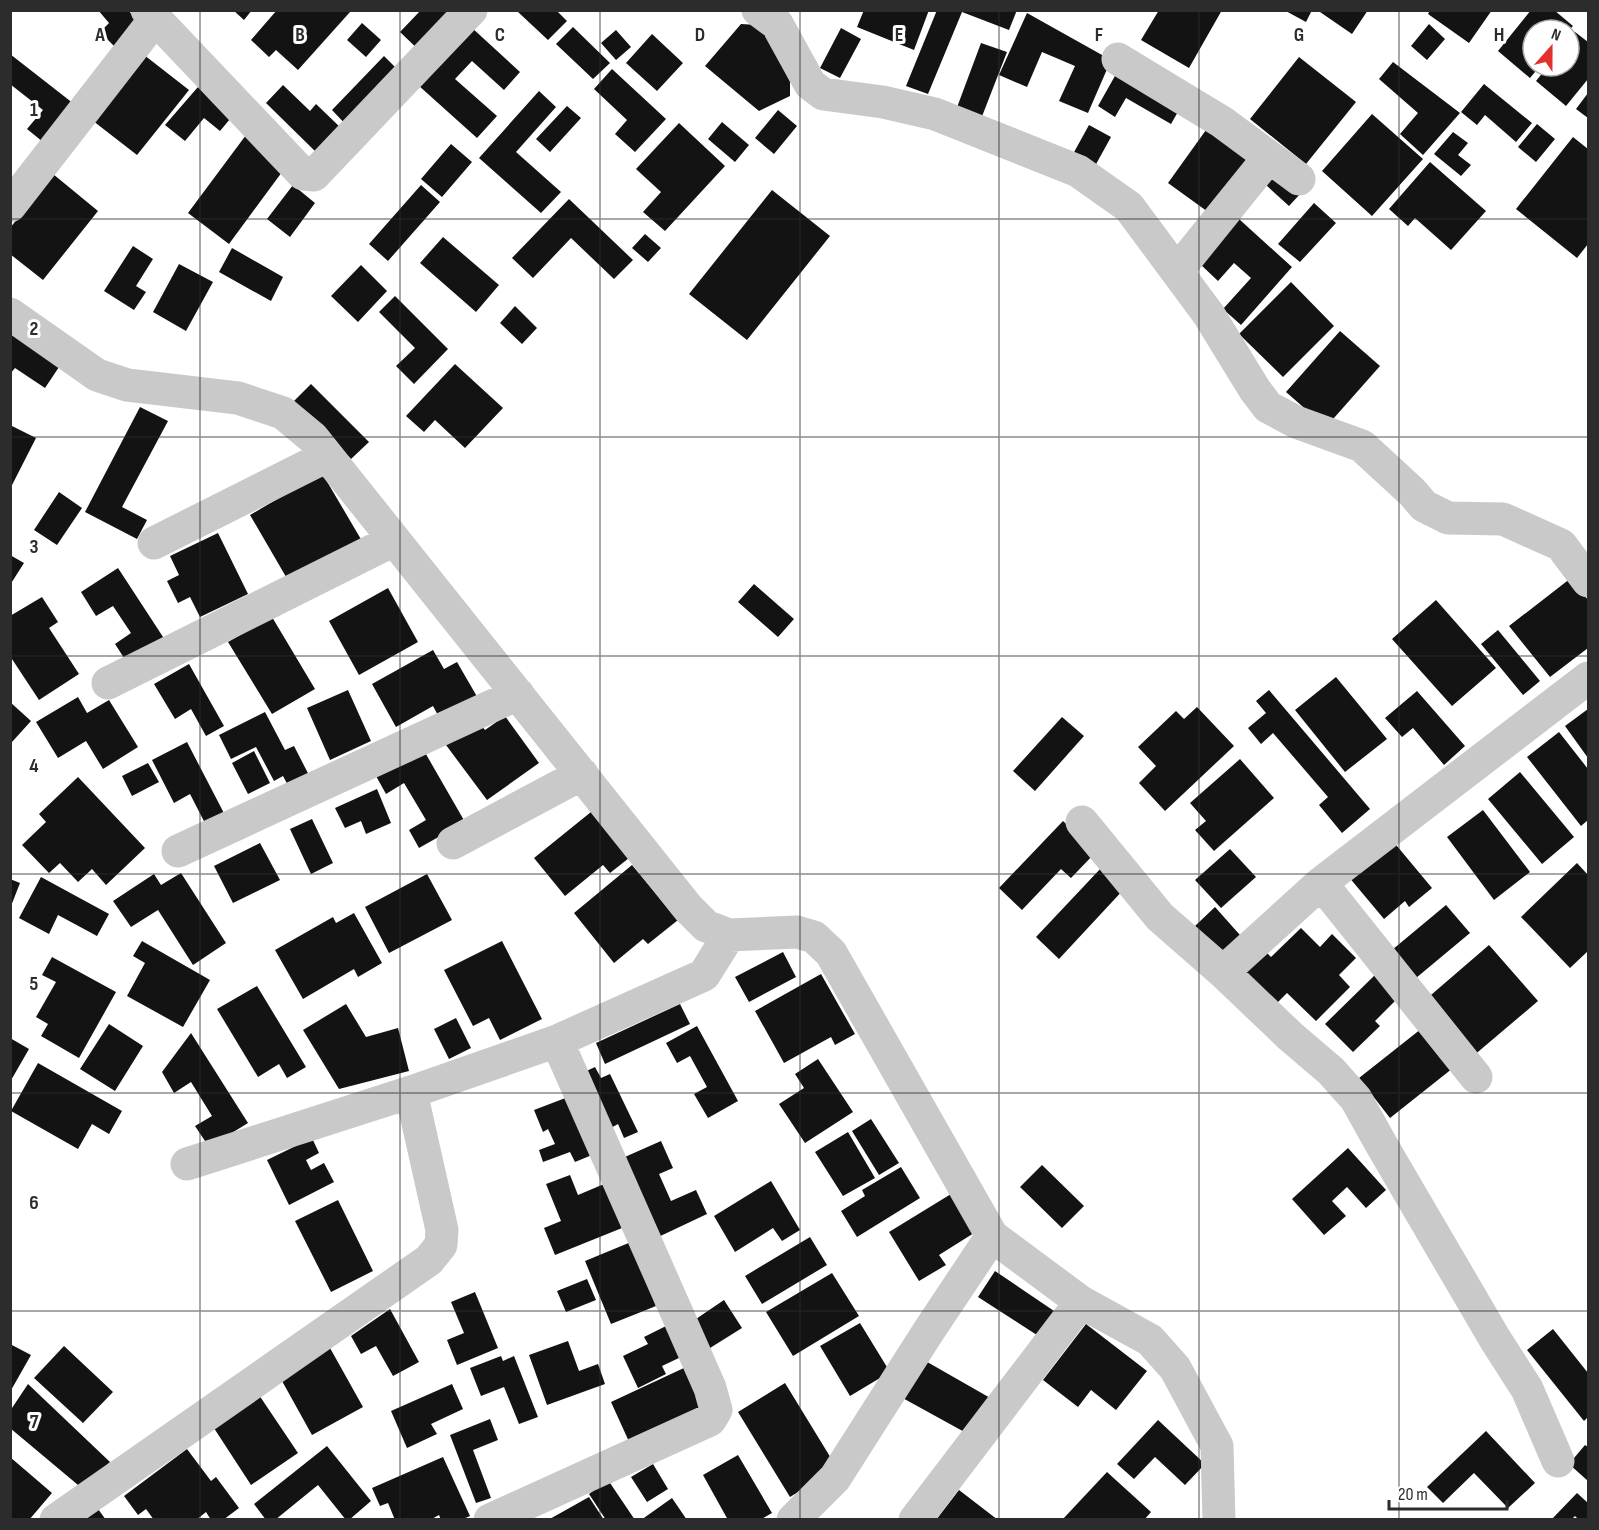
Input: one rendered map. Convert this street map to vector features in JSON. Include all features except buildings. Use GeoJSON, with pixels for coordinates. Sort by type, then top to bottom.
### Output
{"type":"FeatureCollection","features":[{"type":"Feature","properties":{"kind":"street"},"geometry":{"type":"LineString","coordinates":[[11,205],[151,15],[303,174],[314,175],[471,10]]}},
{"type":"Feature","properties":{"kind":"street"},"geometry":{"type":"LineString","coordinates":[[758,10],[777,24],[810,84],[824,94],[883,102],[935,114],[1078,171],[1130,207],[1209,315],[1268,407],[1296,423],[1362,446],[1412,492],[1424,507],[1448,518],[1503,519],[1561,545],[1588,581]]}},
{"type":"Feature","properties":{"kind":"street"},"geometry":{"type":"LineString","coordinates":[[1118,59],[1222,122],[1299,179]]}},
{"type":"Feature","properties":{"kind":"street"},"geometry":{"type":"LineString","coordinates":[[1177,271],[1269,157]]}},
{"type":"Feature","properties":{"kind":"street"},"geometry":{"type":"LineString","coordinates":[[12,317],[97,375],[127,385],[238,398],[283,413],[313,438],[688,908],[706,926],[729,935],[797,932],[814,937],[831,953],[992,1236],[1081,1302],[1150,1340],[1175,1368],[1217,1446],[1219,1520]]}},
{"type":"Feature","properties":{"kind":"street"},"geometry":{"type":"LineString","coordinates":[[154,543],[327,456]]}},
{"type":"Feature","properties":{"kind":"street"},"geometry":{"type":"LineString","coordinates":[[108,683],[394,540]]}},
{"type":"Feature","properties":{"kind":"street"},"geometry":{"type":"LineString","coordinates":[[1223,972],[1321,884],[1588,678]]}},
{"type":"Feature","properties":{"kind":"street"},"geometry":{"type":"LineString","coordinates":[[178,851],[518,694]]}},
{"type":"Feature","properties":{"kind":"street"},"geometry":{"type":"LineString","coordinates":[[453,843],[582,774]]}},
{"type":"Feature","properties":{"kind":"street"},"geometry":{"type":"LineString","coordinates":[[1082,822],[1160,917],[1331,1071],[1356,1099],[1495,1339],[1527,1389],[1558,1461]]}},
{"type":"Feature","properties":{"kind":"street"},"geometry":{"type":"LineString","coordinates":[[1321,884],[1476,1077]]}},
{"type":"Feature","properties":{"kind":"street"},"geometry":{"type":"LineString","coordinates":[[187,1164],[411,1092],[557,1041],[704,975],[729,935]]}},
{"type":"Feature","properties":{"kind":"street"},"geometry":{"type":"LineString","coordinates":[[490,1520],[710,1420],[716,1410],[710,1388],[557,1041]]}},
{"type":"Feature","properties":{"kind":"street"},"geometry":{"type":"LineString","coordinates":[[56,1520],[429,1260],[441,1245],[442,1230],[411,1092]]}},
{"type":"Feature","properties":{"kind":"street"},"geometry":{"type":"LineString","coordinates":[[793,1520],[836,1478],[992,1236]]}},
{"type":"Feature","properties":{"kind":"street"},"geometry":{"type":"LineString","coordinates":[[915,1520],[1081,1302]]}}]}
